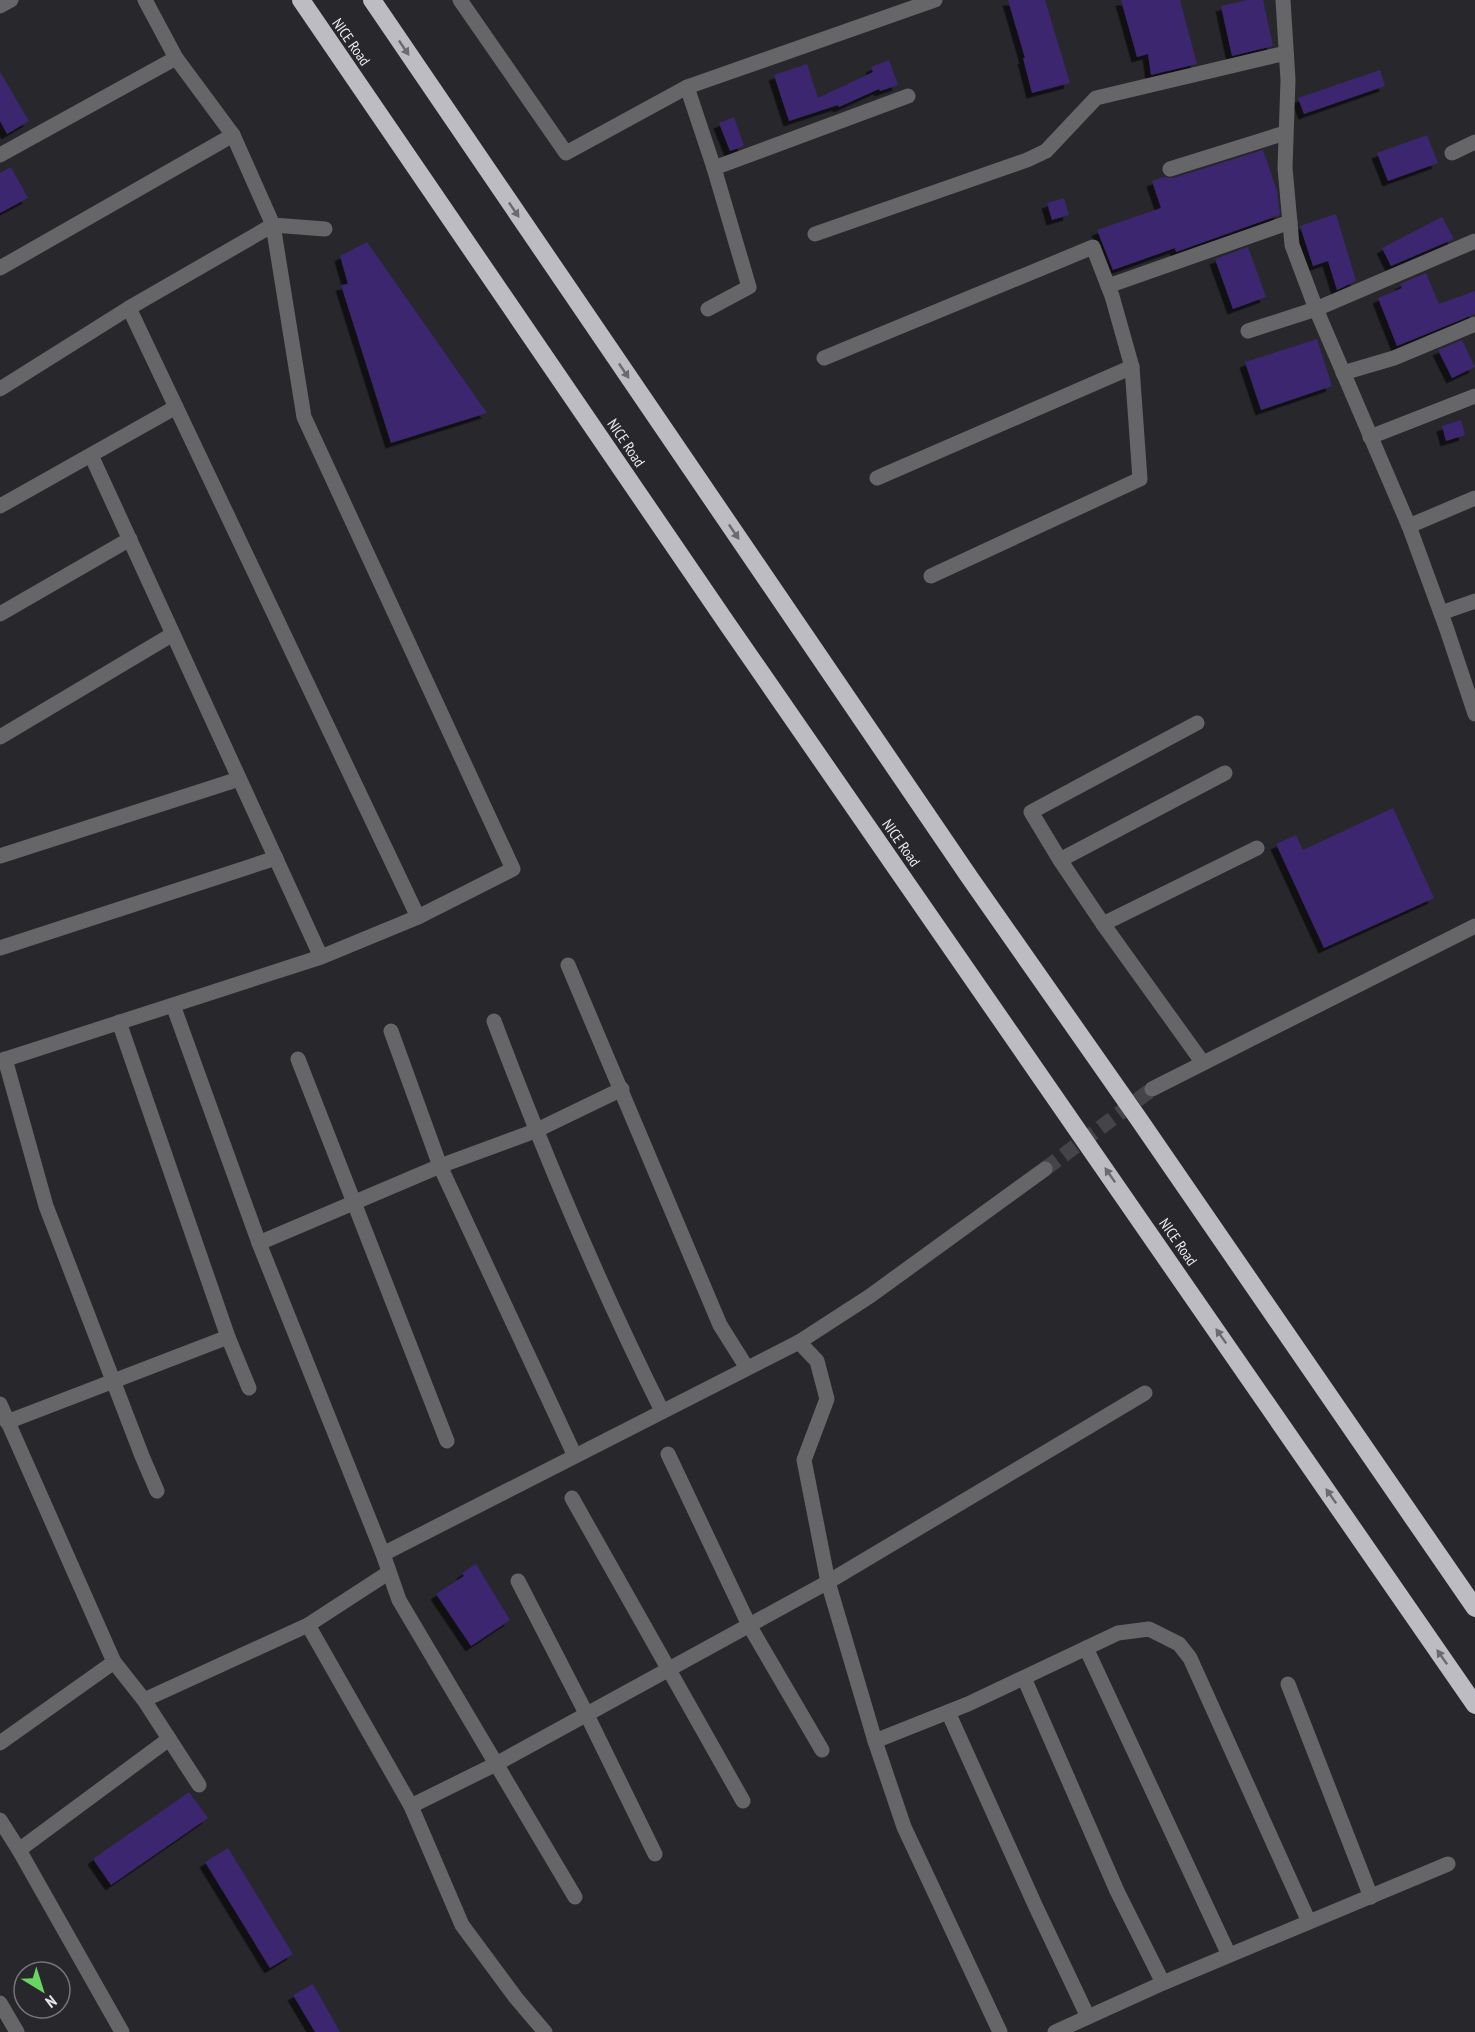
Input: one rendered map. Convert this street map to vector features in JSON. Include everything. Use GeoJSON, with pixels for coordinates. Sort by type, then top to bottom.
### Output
{"type":"FeatureCollection","features":[{"type":"Feature","properties":{"kind":"highway","name":"NICE Road"},"geometry":{"type":"LineString","coordinates":[[301,0],[728,625],[1475,1705]]}},
{"type":"Feature","properties":{"kind":"highway"},"geometry":{"type":"LineString","coordinates":[[372,0],[963,868],[1475,1608]]}},
{"type":"Feature","properties":{"kind":"street"},"geometry":{"type":"LineString","coordinates":[[0,6],[11,0]]}},
{"type":"Feature","properties":{"kind":"street"},"geometry":{"type":"LineString","coordinates":[[145,0],[176,57],[233,135],[273,225],[304,417],[513,869],[418,917],[321,957],[3,1060],[46,1206],[157,1491]]}},
{"type":"Feature","properties":{"kind":"street"},"geometry":{"type":"LineString","coordinates":[[460,0],[566,153],[687,87],[935,0]]}},
{"type":"Feature","properties":{"kind":"street"},"geometry":{"type":"LineString","coordinates":[[1283,0],[1288,80],[1285,168],[1292,245],[1316,309],[1409,526],[1475,714]]}},
{"type":"Feature","properties":{"kind":"street"},"geometry":{"type":"LineString","coordinates":[[815,234],[1027,160],[1046,151],[1096,98],[1286,53]]}},
{"type":"Feature","properties":{"kind":"street"},"geometry":{"type":"LineString","coordinates":[[0,155],[176,57]]}},
{"type":"Feature","properties":{"kind":"street"},"geometry":{"type":"LineString","coordinates":[[687,87],[714,168],[749,287],[708,309]]}},
{"type":"Feature","properties":{"kind":"street"},"geometry":{"type":"LineString","coordinates":[[714,168],[908,96]]}},
{"type":"Feature","properties":{"kind":"street"},"geometry":{"type":"LineString","coordinates":[[1170,169],[1285,133]]}},
{"type":"Feature","properties":{"kind":"street"},"geometry":{"type":"LineString","coordinates":[[0,268],[233,135]]}},
{"type":"Feature","properties":{"kind":"street"},"geometry":{"type":"LineString","coordinates":[[1452,153],[1475,142]]}},
{"type":"Feature","properties":{"kind":"street"},"geometry":{"type":"LineString","coordinates":[[1108,286],[1290,222]]}},
{"type":"Feature","properties":{"kind":"street"},"geometry":{"type":"LineString","coordinates":[[0,389],[129,308],[273,225],[325,229]]}},
{"type":"Feature","properties":{"kind":"street"},"geometry":{"type":"LineString","coordinates":[[1248,331],[1316,309],[1475,241]]}},
{"type":"Feature","properties":{"kind":"street"},"geometry":{"type":"LineString","coordinates":[[824,358],[1093,247],[1108,286],[1132,367],[1140,479],[931,576]]}},
{"type":"Feature","properties":{"kind":"street"},"geometry":{"type":"LineString","coordinates":[[129,308],[418,917]]}},
{"type":"Feature","properties":{"kind":"street"},"geometry":{"type":"LineString","coordinates":[[1343,373],[1394,358],[1475,324]]}},
{"type":"Feature","properties":{"kind":"street"},"geometry":{"type":"LineString","coordinates":[[877,478],[1132,367]]}},
{"type":"Feature","properties":{"kind":"street"},"geometry":{"type":"LineString","coordinates":[[1370,437],[1475,396]]}},
{"type":"Feature","properties":{"kind":"street"},"geometry":{"type":"LineString","coordinates":[[0,506],[176,407]]}},
{"type":"Feature","properties":{"kind":"street"},"geometry":{"type":"LineString","coordinates":[[91,455],[321,957]]}},
{"type":"Feature","properties":{"kind":"street"},"geometry":{"type":"LineString","coordinates":[[1409,526],[1475,498]]}},
{"type":"Feature","properties":{"kind":"street"},"geometry":{"type":"LineString","coordinates":[[0,614],[130,539]]}},
{"type":"Feature","properties":{"kind":"street"},"geometry":{"type":"LineString","coordinates":[[1441,613],[1475,601]]}},
{"type":"Feature","properties":{"kind":"street"},"geometry":{"type":"LineString","coordinates":[[0,737],[173,634]]}},
{"type":"Feature","properties":{"kind":"street"},"geometry":{"type":"LineString","coordinates":[[1197,723],[1031,812],[1103,924],[1203,1063]]}},
{"type":"Feature","properties":{"kind":"street"},"geometry":{"type":"LineString","coordinates":[[1060,860],[1225,773]]}},
{"type":"Feature","properties":{"kind":"street"},"geometry":{"type":"LineString","coordinates":[[0,856],[239,778]]}},
{"type":"Feature","properties":{"kind":"street"},"geometry":{"type":"LineString","coordinates":[[1103,924],[1257,848]]}},
{"type":"Feature","properties":{"kind":"street"},"geometry":{"type":"LineString","coordinates":[[0,948],[276,858]]}},
{"type":"Feature","properties":{"kind":"street"},"geometry":{"type":"LineString","coordinates":[[1152,1089],[1475,926]]}},
{"type":"Feature","properties":{"kind":"street"},"geometry":{"type":"LineString","coordinates":[[568,965],[720,1325],[747,1368]]}},
{"type":"Feature","properties":{"kind":"street"},"geometry":{"type":"LineString","coordinates":[[173,1005],[259,1243],[383,1554],[399,1600],[575,1896]]}},
{"type":"Feature","properties":{"kind":"street"},"geometry":{"type":"LineString","coordinates":[[494,1021],[535,1131],[627,1342],[662,1412]]}},
{"type":"Feature","properties":{"kind":"street"},"geometry":{"type":"LineString","coordinates":[[119,1022],[228,1337],[249,1388]]}},
{"type":"Feature","properties":{"kind":"street"},"geometry":{"type":"LineString","coordinates":[[391,1031],[440,1166],[575,1456]]}},
{"type":"Feature","properties":{"kind":"street"},"geometry":{"type":"LineString","coordinates":[[298,1059],[447,1441]]}},
{"type":"Feature","properties":{"kind":"street"},"geometry":{"type":"LineString","coordinates":[[259,1243],[440,1166],[535,1131],[622,1089]]}},
{"type":"Feature","properties":{"kind":"street"},"geometry":{"type":"LineString","coordinates":[[383,1554],[799,1342],[870,1296],[1045,1169]]}},
{"type":"Feature","properties":{"kind":"street"},"geometry":{"type":"LineString","coordinates":[[7,1422],[228,1337]]}},
{"type":"Feature","properties":{"kind":"street"},"geometry":{"type":"LineString","coordinates":[[799,1342],[817,1361],[827,1399],[804,1460],[828,1581],[875,1741],[904,1827],[999,2032]]}},
{"type":"Feature","properties":{"kind":"street"},"geometry":{"type":"LineString","coordinates":[[411,1806],[496,1764],[828,1581],[1145,1394]]}},
{"type":"Feature","properties":{"kind":"street"},"geometry":{"type":"LineString","coordinates":[[0,1404],[114,1662],[144,1700],[199,1785]]}},
{"type":"Feature","properties":{"kind":"street"},"geometry":{"type":"LineString","coordinates":[[668,1454],[749,1625],[822,1750]]}},
{"type":"Feature","properties":{"kind":"street"},"geometry":{"type":"LineString","coordinates":[[572,1498],[667,1670],[743,1801]]}},
{"type":"Feature","properties":{"kind":"street"},"geometry":{"type":"LineString","coordinates":[[144,1700],[308,1625],[388,1573]]}},
{"type":"Feature","properties":{"kind":"street"},"geometry":{"type":"LineString","coordinates":[[518,1581],[587,1714],[655,1854]]}},
{"type":"Feature","properties":{"kind":"street"},"geometry":{"type":"LineString","coordinates":[[308,1625],[411,1806],[462,1925],[545,2032]]}},
{"type":"Feature","properties":{"kind":"street"},"geometry":{"type":"LineString","coordinates":[[875,1741],[948,1712],[1118,1634],[1149,1629],[1179,1644],[1190,1658],[1309,1922]]}},
{"type":"Feature","properties":{"kind":"street"},"geometry":{"type":"LineString","coordinates":[[1086,1648],[1229,1955]]}},
{"type":"Feature","properties":{"kind":"street"},"geometry":{"type":"LineString","coordinates":[[0,1743],[114,1662]]}},
{"type":"Feature","properties":{"kind":"street"},"geometry":{"type":"LineString","coordinates":[[1024,1678],[1117,1891],[1163,1983]]}},
{"type":"Feature","properties":{"kind":"street"},"geometry":{"type":"LineString","coordinates":[[1288,1684],[1371,1896]]}},
{"type":"Feature","properties":{"kind":"street"},"geometry":{"type":"LineString","coordinates":[[948,1712],[1088,2017]]}},
{"type":"Feature","properties":{"kind":"street"},"geometry":{"type":"LineString","coordinates":[[19,1850],[169,1739]]}},
{"type":"Feature","properties":{"kind":"street"},"geometry":{"type":"LineString","coordinates":[[0,1820],[122,2032]]}},
{"type":"Feature","properties":{"kind":"street"},"geometry":{"type":"LineString","coordinates":[[1055,2032],[1163,1983],[1448,1864]]}},
{"type":"Feature","properties":{"kind":"street"},"geometry":{"type":"LineString","coordinates":[[0,2003],[17,2032]]}},
{"type":"Feature","properties":{"kind":"building"},"geometry":{"type":"Polygon","coordinates":[[[1008,0],[1045,0],[1070,83],[1032,93],[1023,58],[1025,58],[1008,0]]]}},
{"type":"Feature","properties":{"kind":"building"},"geometry":{"type":"Polygon","coordinates":[[[1121,0],[1180,0],[1197,64],[1151,75],[1148,54],[1137,57],[1121,0]]]}},
{"type":"Feature","properties":{"kind":"building"},"geometry":{"type":"Polygon","coordinates":[[[1247,0],[1263,0],[1273,46],[1232,56],[1221,6],[1247,0]]]}},
{"type":"Feature","properties":{"kind":"building"},"geometry":{"type":"Polygon","coordinates":[[[889,60],[898,85],[880,91],[879,89],[839,107],[838,105],[789,121],[774,75],[807,64],[818,98],[873,72],[871,67],[889,60]]]}},
{"type":"Feature","properties":{"kind":"building"},"geometry":{"type":"Polygon","coordinates":[[[1380,70],[1385,86],[1304,114],[1298,98],[1380,70]]]}},
{"type":"Feature","properties":{"kind":"building"},"geometry":{"type":"Polygon","coordinates":[[[0,72],[29,121],[7,134],[0,121],[0,72]]]}},
{"type":"Feature","properties":{"kind":"building"},"geometry":{"type":"Polygon","coordinates":[[[734,117],[744,146],[730,151],[719,123],[734,117]]]}},
{"type":"Feature","properties":{"kind":"building"},"geometry":{"type":"Polygon","coordinates":[[[1427,135],[1438,163],[1388,181],[1377,153],[1427,135]]]}},
{"type":"Feature","properties":{"kind":"building"},"geometry":{"type":"Polygon","coordinates":[[[1263,150],[1277,191],[1280,215],[1176,252],[1175,248],[1113,270],[1097,230],[1161,208],[1152,181],[1164,177],[1173,178],[1263,150]]]}},
{"type":"Feature","properties":{"kind":"building"},"geometry":{"type":"Polygon","coordinates":[[[11,167],[28,198],[0,213],[0,173],[11,167]]]}},
{"type":"Feature","properties":{"kind":"building"},"geometry":{"type":"Polygon","coordinates":[[[1064,198],[1069,215],[1052,220],[1047,203],[1064,198]]]}},
{"type":"Feature","properties":{"kind":"building"},"geometry":{"type":"Polygon","coordinates":[[[1336,214],[1356,281],[1337,290],[1328,261],[1313,266],[1300,226],[1336,214]]]}},
{"type":"Feature","properties":{"kind":"building"},"geometry":{"type":"Polygon","coordinates":[[[1442,217],[1454,239],[1391,266],[1382,248],[1442,217]]]}},
{"type":"Feature","properties":{"kind":"building"},"geometry":{"type":"Polygon","coordinates":[[[367,242],[487,413],[391,443],[341,285],[348,284],[340,256],[367,242]]]}},
{"type":"Feature","properties":{"kind":"building"},"geometry":{"type":"Polygon","coordinates":[[[1248,247],[1266,297],[1233,309],[1215,259],[1248,247]]]}},
{"type":"Feature","properties":{"kind":"building"},"geometry":{"type":"Polygon","coordinates":[[[1426,273],[1439,304],[1475,291],[1475,314],[1397,346],[1378,298],[1402,288],[1400,284],[1426,273]]]}},
{"type":"Feature","properties":{"kind":"building"},"geometry":{"type":"Polygon","coordinates":[[[1317,339],[1332,386],[1261,410],[1245,362],[1317,339]]]}},
{"type":"Feature","properties":{"kind":"building"},"geometry":{"type":"Polygon","coordinates":[[[1462,340],[1475,367],[1452,378],[1438,350],[1462,340]]]}},
{"type":"Feature","properties":{"kind":"building"},"geometry":{"type":"Polygon","coordinates":[[[1461,420],[1465,435],[1446,441],[1442,426],[1461,420]]]}},
{"type":"Feature","properties":{"kind":"building"},"geometry":{"type":"Polygon","coordinates":[[[1393,808],[1434,898],[1324,948],[1276,844],[1296,835],[1303,850],[1393,808]]]}},
{"type":"Feature","properties":{"kind":"building"},"geometry":{"type":"Polygon","coordinates":[[[476,1564],[510,1620],[471,1646],[436,1594],[464,1576],[462,1573],[476,1564]]]}},
{"type":"Feature","properties":{"kind":"building"},"geometry":{"type":"Polygon","coordinates":[[[189,1792],[208,1818],[111,1885],[93,1859],[189,1792]]]}},
{"type":"Feature","properties":{"kind":"building"},"geometry":{"type":"Polygon","coordinates":[[[228,1848],[293,1954],[270,1968],[205,1862],[228,1848]]]}},
{"type":"Feature","properties":{"kind":"building"},"geometry":{"type":"Polygon","coordinates":[[[313,1984],[340,2032],[315,2032],[293,1995],[313,1984]]]}},
{"type":"Feature","properties":{"kind":"tunnel"},"geometry":{"type":"LineString","coordinates":[[1045,1169],[1152,1089]]}}]}
